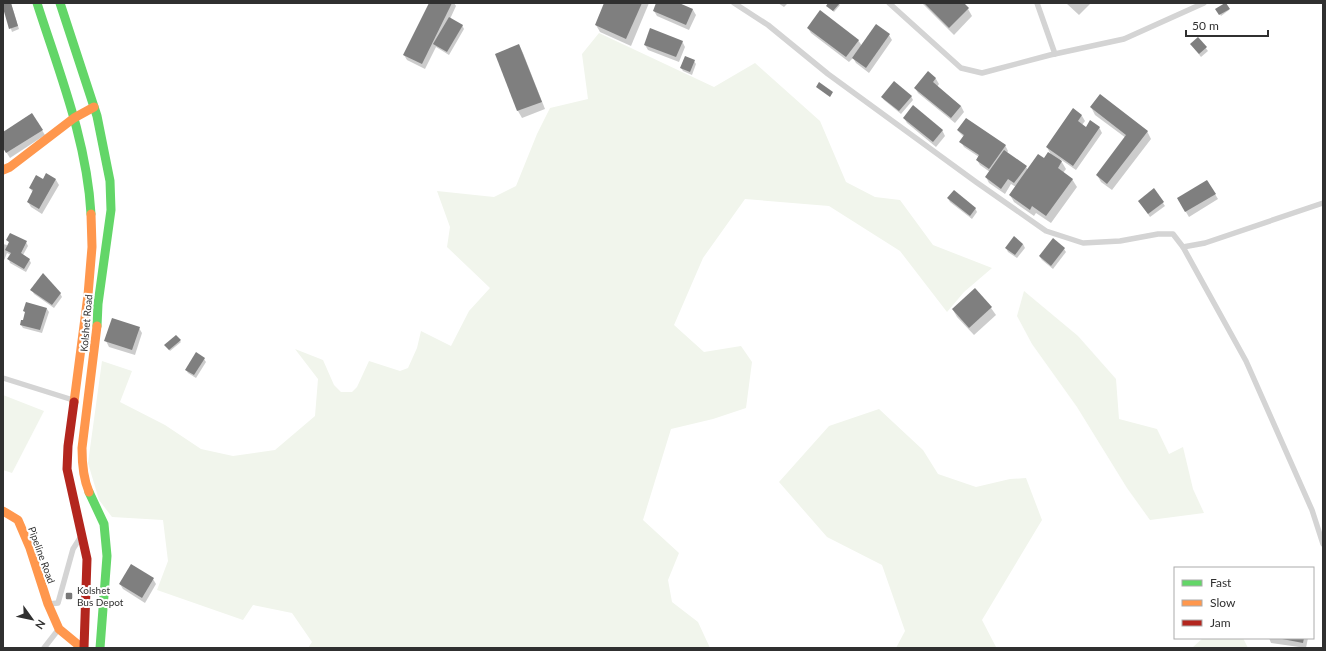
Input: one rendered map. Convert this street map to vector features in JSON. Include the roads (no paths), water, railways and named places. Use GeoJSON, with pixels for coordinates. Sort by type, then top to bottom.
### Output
{"type":"FeatureCollection","features":[{"type":"Feature","properties":{"kind":"street","name":"Kolshet Road"},"geometry":{"type":"LineString","coordinates":[[38,3],[74,118],[84,158],[90,202],[92,247],[84,333],[68,446],[67,469],[87,559],[83,648]]}},
{"type":"Feature","properties":{"kind":"street","name":"Kolshet Road"},"geometry":{"type":"LineString","coordinates":[[60,3],[94,108],[110,181],[111,210],[98,304],[97,335],[82,448],[82,465],[86,485],[104,524],[107,556],[100,648]]}},
{"type":"Feature","properties":{"kind":"street"},"geometry":{"type":"LineString","coordinates":[[3,170],[10,167],[74,118],[94,108]]}},
{"type":"Feature","properties":{"kind":"street"},"geometry":{"type":"LineString","coordinates":[[92,247],[105,249]]}},
{"type":"Feature","properties":{"kind":"street"},"geometry":{"type":"LineString","coordinates":[[84,333],[97,335]]}},
{"type":"Feature","properties":{"kind":"street"},"geometry":{"type":"LineString","coordinates":[[67,469],[82,465]]}},
{"type":"Feature","properties":{"kind":"street","name":"Pipeline Road"},"geometry":{"type":"LineString","coordinates":[[3,511],[18,520],[30,548],[48,604],[58,629],[83,648]]}},
{"type":"Feature","properties":{"kind":"lane"},"geometry":{"type":"LineString","coordinates":[[734,3],[768,25],[828,74],[1046,231],[1083,243],[1120,241],[1158,234],[1173,234],[1183,247],[1246,362],[1312,510],[1323,544]]}},
{"type":"Feature","properties":{"kind":"lane"},"geometry":{"type":"LineString","coordinates":[[889,3],[961,68],[982,73],[1055,54],[1124,39],[1204,3]]}},
{"type":"Feature","properties":{"kind":"lane"},"geometry":{"type":"LineString","coordinates":[[1037,3],[1055,54]]}},
{"type":"Feature","properties":{"kind":"lane"},"geometry":{"type":"LineString","coordinates":[[1183,247],[1205,243],[1323,203]]}},
{"type":"Feature","properties":{"kind":"lane"},"geometry":{"type":"LineString","coordinates":[[3,378],[74,400],[87,402]]}},
{"type":"Feature","properties":{"kind":"lane"},"geometry":{"type":"LineString","coordinates":[[48,604],[58,603],[73,549],[82,534]]}},
{"type":"Feature","properties":{"kind":"lane"},"geometry":{"type":"LineString","coordinates":[[44,648],[58,629]]}},
{"type":"Feature","properties":{"kind":"place","name":"Kolshet Bus Depot"},"geometry":{"type":"Point","coordinates":[69,596]}}]}
